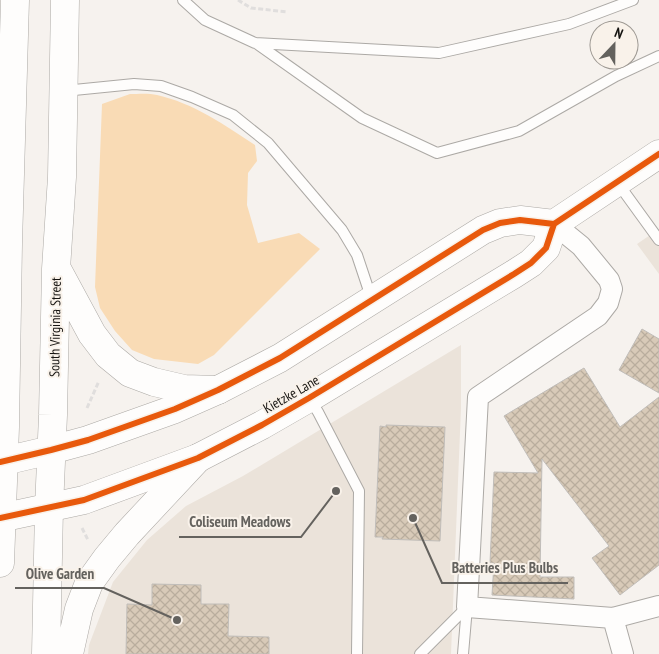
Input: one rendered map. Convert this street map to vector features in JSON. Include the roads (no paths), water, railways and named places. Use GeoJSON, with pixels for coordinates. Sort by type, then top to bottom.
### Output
{"type":"FeatureCollection","features":[{"type":"Feature","properties":{"kind":"main road"},"geometry":{"type":"LineString","coordinates":[[0,563],[2,462],[6,410],[10,160],[16,0]]}},
{"type":"Feature","properties":{"kind":"main road","name":"South Virginia Street"},"geometry":{"type":"LineString","coordinates":[[46,654],[56,269],[62,177],[65,0]]}},
{"type":"Feature","properties":{"kind":"main road"},"geometry":{"type":"LineString","coordinates":[[2,462],[88,440],[175,409],[218,390],[280,358],[483,230],[500,223],[520,220],[554,224],[659,154]]}},
{"type":"Feature","properties":{"kind":"main road"},"geometry":{"type":"LineString","coordinates":[[0,208],[10,160]]}},
{"type":"Feature","properties":{"kind":"main road","name":"Kietzke Lane"},"geometry":{"type":"LineString","coordinates":[[1,518],[84,500],[198,458],[262,425],[531,263],[546,248],[554,224]]}},
{"type":"Feature","properties":{"kind":"main road"},"geometry":{"type":"LineString","coordinates":[[56,269],[92,334],[108,355],[130,373],[154,382],[184,389],[218,390]]}},
{"type":"Feature","properties":{"kind":"main road"},"geometry":{"type":"LineString","coordinates":[[69,654],[78,609],[89,583],[127,534],[198,458]]}},
{"type":"Feature","properties":{"kind":"street"},"geometry":{"type":"LineString","coordinates":[[554,224],[581,246],[609,280],[612,290],[608,303],[598,316],[478,397],[467,606],[613,618],[659,606]]}},
{"type":"Feature","properties":{"kind":"street"},"geometry":{"type":"LineString","coordinates":[[613,618],[623,654]]}},
{"type":"Feature","properties":{"kind":"lane"},"geometry":{"type":"LineString","coordinates":[[182,0],[205,20],[255,42],[362,118],[437,153],[519,131],[616,76],[659,56]]}},
{"type":"Feature","properties":{"kind":"lane"},"geometry":{"type":"LineString","coordinates":[[255,42],[439,53],[569,24],[633,0]]}},
{"type":"Feature","properties":{"kind":"lane"},"geometry":{"type":"LineString","coordinates":[[63,91],[134,84],[161,86],[233,115],[268,143],[342,230],[357,255],[372,300]]}},
{"type":"Feature","properties":{"kind":"lane"},"geometry":{"type":"LineString","coordinates":[[617,182],[659,240]]}},
{"type":"Feature","properties":{"kind":"lane"},"geometry":{"type":"LineString","coordinates":[[309,398],[359,491],[356,654]]}},
{"type":"Feature","properties":{"kind":"lane"},"geometry":{"type":"LineString","coordinates":[[420,654],[467,606]]}},
{"type":"Feature","properties":{"kind":"lane"},"geometry":{"type":"LineString","coordinates":[[463,654],[467,606]]}},
{"type":"Feature","properties":{"kind":"place","name":"Coliseum Meadows"},"geometry":{"type":"Point","coordinates":[336,491]}},
{"type":"Feature","properties":{"kind":"place","name":"Batteries Plus Bulbs"},"geometry":{"type":"Point","coordinates":[413,518]}},
{"type":"Feature","properties":{"kind":"place","name":"Olive Garden"},"geometry":{"type":"Point","coordinates":[177,620]}}]}
